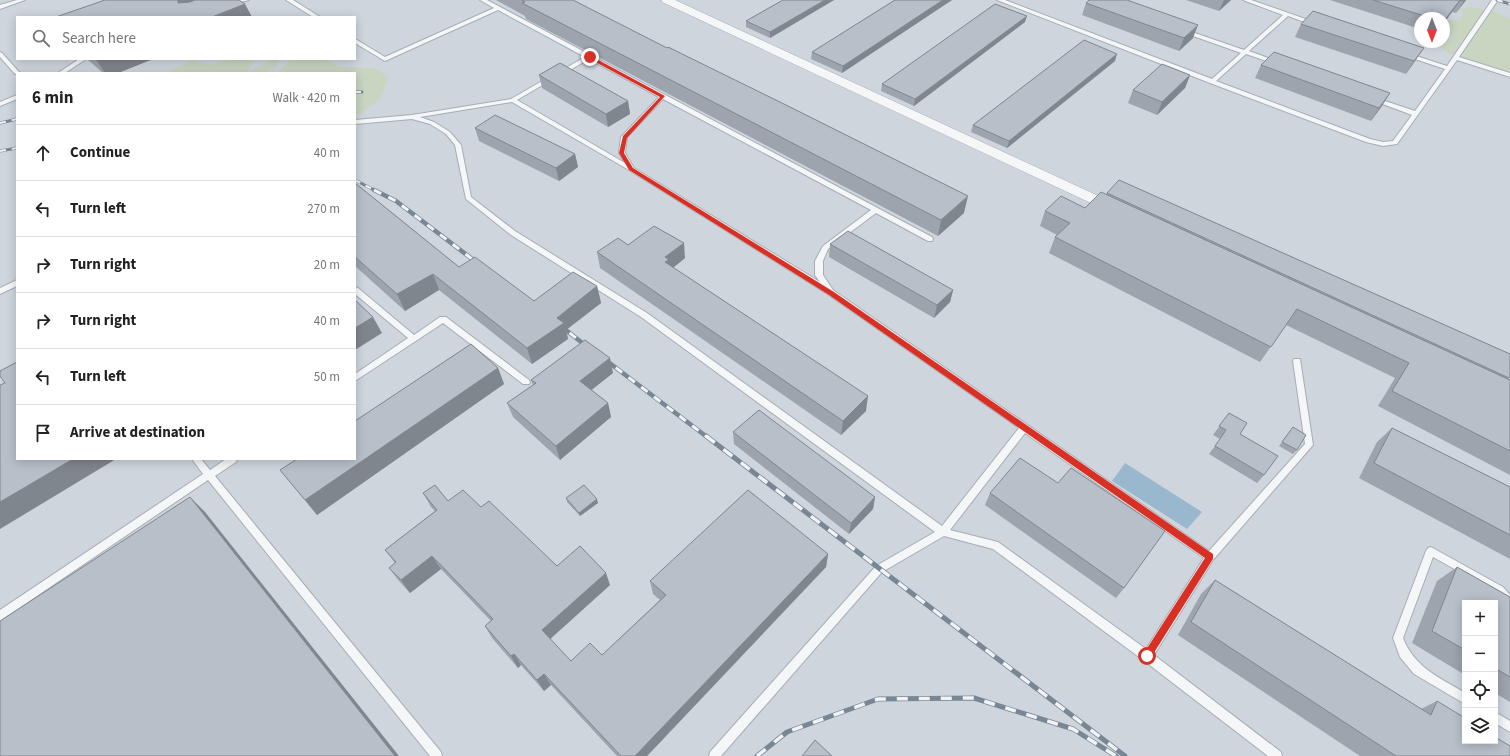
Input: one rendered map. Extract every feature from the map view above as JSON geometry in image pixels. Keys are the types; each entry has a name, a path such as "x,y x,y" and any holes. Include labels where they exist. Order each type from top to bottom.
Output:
{"street":[{"path":"666,0 1127,215"}],"lane":[{"path":"0,7 22,0"},
{"path":"223,5 246,0"},
{"path":"289,0 315,16"},
{"path":"483,0 930,239"},
{"path":"1000,0 1368,141 1383,144 1395,143 1449,69 1496,0"},
{"path":"1246,0 1324,26"},
{"path":"356,41 385,59 498,8"},
{"path":"1212,82 1287,14"},
{"path":"1179,29 1283,66"},
{"path":"0,54 16,72"},
{"path":"1405,54 1449,69"},
{"path":"356,122 412,117 513,100 590,57"},
{"path":"1456,58 1510,75"},
{"path":"63,72 81,60"},
{"path":"1364,95 1416,114"},
{"path":"631,169 622,153 624,138 663,96"},
{"path":"0,104 16,97"},
{"path":"513,100 631,169 832,293 1210,557"},
{"path":"412,117 432,123 448,132 458,145 468,198 513,233 644,315 942,532 996,545 1147,656 1277,756"},
{"path":"832,293 819,275 819,261 826,248 876,210"},
{"path":"0,291 16,283"},
{"path":"356,291 414,339"},
{"path":"356,377 443,319 526,382"},
{"path":"1147,656 1210,557 1309,445 1297,362"},
{"path":"714,756 879,569 942,532 1024,428"},
{"path":"197,460 437,756"},
{"path":"0,616 232,460"},
{"path":"1462,697 1418,670 1404,653 1398,638 1431,551 1500,590 1510,603"},
{"path":"1498,719 1510,726"}],"shaded area":[{"path":"0,0 1510,0 1510,756 0,756"}],"green space":[{"path":"1472,7 1499,13 1510,19 1510,72 1450,54 1441,48 1450,48 1450,39 1455,39 1450,34 1450,20 1460,20 1463,15 1459,9"},
{"path":"192,60 210,65 226,60 254,60 248,72 168,72"},
{"path":"268,60 280,60 277,67 268,72 250,72 267,62"},
{"path":"291,60 328,60 339,67 374,68 389,77 380,99 360,114 356,114 356,72 280,72 280,70"}],"water":[{"path":"1125,463 1202,512 1187,529 1112,481"}],"building":[{"path":"105,0 178,0 178,3 195,0 239,0 245,4 215,16 59,16"},
{"path":"522,0 573,0 667,48 668,47 968,196 941,220 522,3 525,2"},
{"path":"783,0 825,0 770,32 746,21"},
{"path":"895,0 943,0 843,66 812,52"},
{"path":"1089,0 1127,0 1198,25 1184,38 1086,3"},
{"path":"1373,0 1460,0 1450,13 1414,13"},
{"path":"995,4 1027,16 915,99 882,84"},
{"path":"1313,11 1414,45 1414,48 1424,48 1414,61 1301,24"},
{"path":"1084,40 1117,54 1009,141 973,125"},
{"path":"1274,52 1390,93 1379,108 1261,65"},
{"path":"560,63 628,101 606,114 539,75"},
{"path":"1162,64 1190,75 1162,102 1133,90"},
{"path":"495,115 575,154 556,168 475,128"},
{"path":"1119,180 1510,354 1509,378 1107,193"},
{"path":"356,184 459,267 475,257 534,301 573,272 597,286 557,318 564,323 527,348 433,274 397,294 356,258"},
{"path":"1101,192 1510,380 1510,451 1392,391 1409,363 1297,309 1271,347 1055,237 1070,223 1045,211 1061,196 1085,208"},
{"path":"654,226 684,243 665,257 669,260 665,262 868,396 843,421 597,252 618,238 628,245"},
{"path":"848,231 953,290 937,305 830,244"},
{"path":"356,301 373,317 356,327"},
{"path":"585,340 610,358 580,381 608,403 556,446 507,403 536,383 531,380"},
{"path":"471,344 498,368 305,500 280,470 295,460 356,460 356,420"},
{"path":"16,363 16,460 71,460 0,502 0,385 5,383 0,376 0,371"},
{"path":"759,410 875,497 851,523 733,432"},
{"path":"1229,413 1247,423 1240,434 1278,456 1264,475 1215,446 1226,430 1219,426"},
{"path":"1293,427 1306,435 1297,450 1282,442"},
{"path":"1392,428 1510,487 1510,535 1374,463"},
{"path":"1020,458 1058,483 1071,468 1165,531 1124,588 990,493"},
{"path":"435,485 448,501 463,490 481,507 489,501 557,566 580,546 606,573 542,630 571,661 590,643 602,655 666,595 650,581 748,490 828,554 635,756 621,756 544,674 537,680 514,654 511,656 485,626 493,619 432,556 401,580 389,568 396,562 385,550 437,510 423,493"},
{"path":"584,485 597,499 579,513 566,498"},
{"path":"190,497 395,756 0,756 0,621"},
{"path":"1457,567 1510,597 1510,677 1498,670 1498,600 1462,600 1462,648 1432,631"},
{"path":"1215,580 1431,715 1437,701 1462,716 1462,744 1498,744 1498,739 1510,746 1510,756 1396,756 1191,622"},
{"path":"815,740 832,756 802,756"}],"railway":[{"path":"1497,0 1510,4"},
{"path":"356,92 362,92"},
{"path":"0,123 16,119"},
{"path":"0,151 16,148"},
{"path":"356,181 376,191"},
{"path":"376,191 396,201 480,265"},
{"path":"557,323 590,349"},
{"path":"603,358 707,437"},
{"path":"706,436 1125,756"},
{"path":"757,756 787,732 878,699 974,698 1073,729 1116,756"}],"route":[{"path":"590,57 663,96 624,138 622,153 631,169 832,293 1210,557 1147,656"}]}
